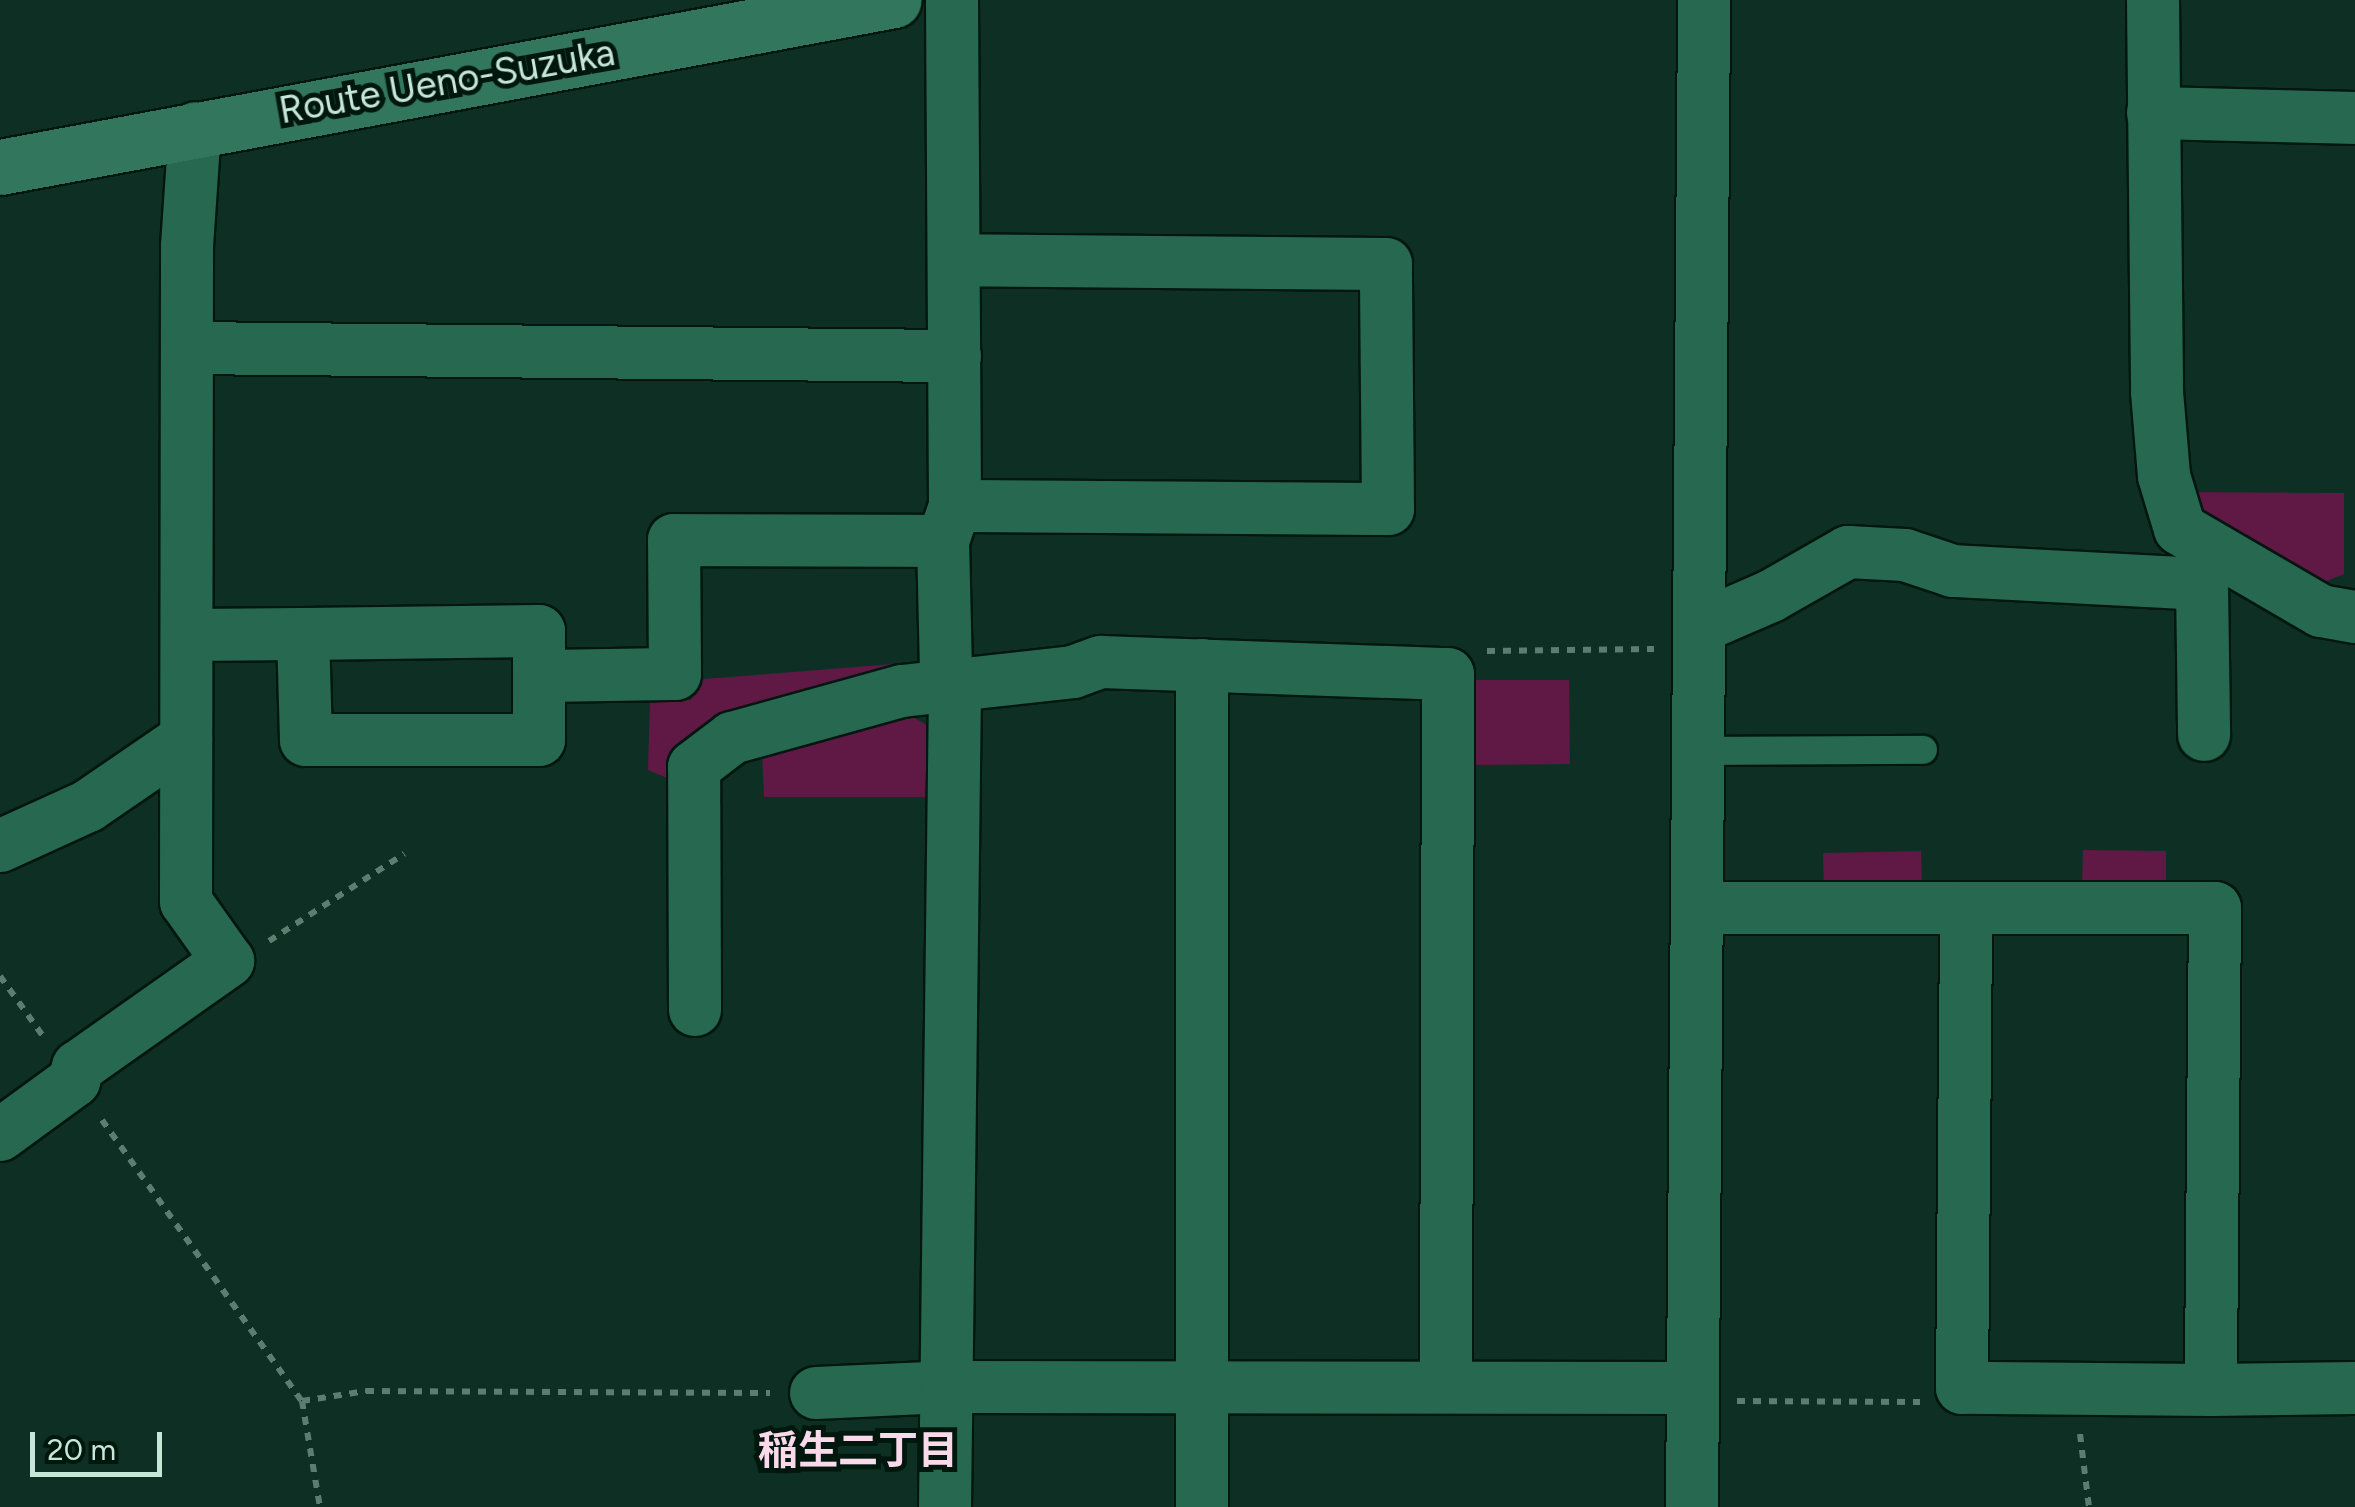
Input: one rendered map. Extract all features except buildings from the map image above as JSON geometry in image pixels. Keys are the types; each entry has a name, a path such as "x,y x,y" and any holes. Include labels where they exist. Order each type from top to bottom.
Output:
{"main road":[{"name":"Route Ueno-Suzuka","path":"0,167 894,0"}],"street":[{"path":"945,1507 955,689 946,672 957,260 952,0"},
{"path":"1692,1507 1700,908 1704,0"},
{"path":"2153,0 2157,392 2164,476 2180,529 2321,611 2355,617"},
{"path":"2153,113 2355,118"},
{"path":"0,1136 74,1081 78,1067 228,961 186,902 186,348 196,128"},
{"path":"540,676 674,674 674,540 949,524 1388,509 1386,264 957,260"},
{"path":"186,348 955,356"},
{"path":"1701,637 1848,552 1905,555 1953,571 2010,569 2202,584 2204,736"},
{"path":"187,634 539,631 539,740 306,740 302,634"},
{"path":"695,1010 694,767 732,738 902,691 955,689 1101,662 1448,674 1446,1387"},
{"path":"1202,665 1202,1507"},
{"path":"0,846 88,806 186,739"},
{"path":"1700,908 2216,908 2211,1390"},
{"path":"1966,908 1962,1388 2355,1388"},
{"path":"816,1392 946,1387 1446,1387 1693,1394"}],"lane":[{"path":"1700,750 1923,750"}],"path":[{"path":"1448,674 1463,651 1701,637"},
{"path":"228,961 248,956 404,854"},
{"path":"0,976 302,1401 320,1507"},
{"path":"1693,1394 1942,1402 1962,1388"},
{"path":"2075,1390 2089,1507"},
{"path":"302,1401 366,1392 816,1392"}],"shaded area":[{"path":"2186,492 2344,493 2344,574 2317,585 2212,526"},
{"path":"893,664 722,721 672,780 648,770 650,699 691,700 692,680"},
{"path":"1463,680 1569,680 1570,764 1464,765"},
{"path":"897,708 932,728 934,797 764,797 762,751"},
{"path":"2083,850 2166,851 2166,890 2082,889"},
{"path":"1921,851 1922,889 1824,891 1823,853"}],"district":[{"name":"稲生二丁目","path":"858,1450"}]}
